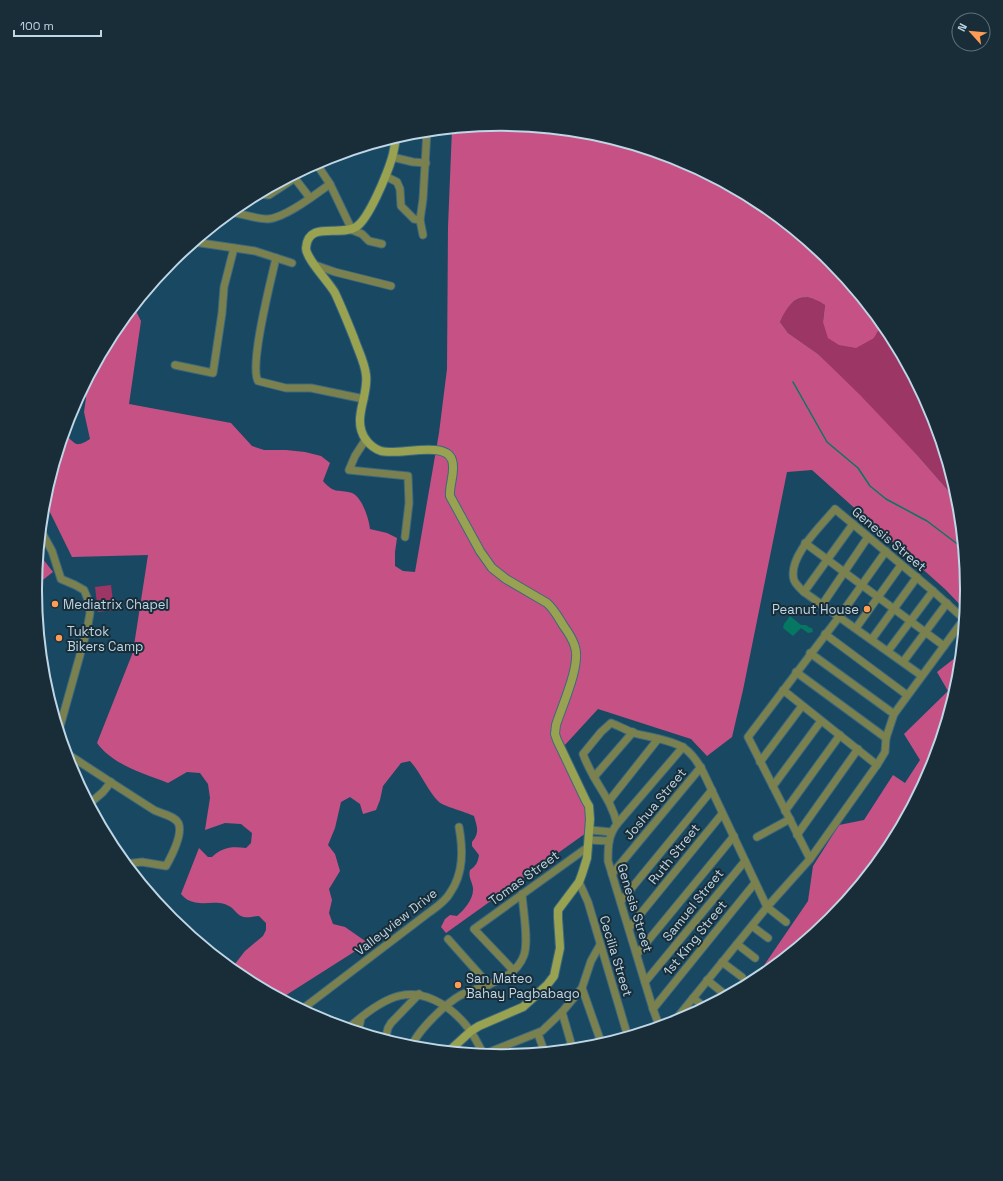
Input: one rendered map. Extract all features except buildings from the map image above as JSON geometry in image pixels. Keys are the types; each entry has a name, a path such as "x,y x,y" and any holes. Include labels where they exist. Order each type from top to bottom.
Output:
{"street":[{"path":"423,235 420,220 426,163 427,138"},
{"path":"352,230 363,221 385,176 392,157 395,144"},
{"path":"392,157 413,162 426,163"},
{"path":"320,169 330,184 352,230"},
{"path":"385,176 397,182 400,190 401,206 414,220 420,220"},
{"path":"296,179 310,198"},
{"path":"239,213 267,219 275,218 310,198 330,184"},
{"path":"382,244 369,240 362,234 352,230 324,231 316,232 310,235 307,241 306,250 339,301 361,357 367,382 360,425 366,439 375,448 381,451 395,452 435,450 442,451 450,456 453,464 449,489 450,496 480,551 492,568 506,579 547,603 552,608 571,638 577,657 556,725 555,734 563,754 589,806 590,830 585,866 579,882 558,910 560,954 551,981 523,1007 484,1024 471,1032 454,1047"},
{"path":"201,243 255,251 292,263"},
{"path":"175,365 213,373 222,313 224,287 234,248"},
{"path":"276,258 256,353 256,378 258,381 286,388 310,388 364,399"},
{"path":"315,265 391,286"},
{"path":"366,439 355,456 349,470 408,476 409,503 405,537"},
{"name":"Genesis Street","path":"922,676 804,592 797,585 793,572 795,564 805,543 835,509 902,564 960,615"},
{"path":"804,592 853,524"},
{"path":"822,604 868,537"},
{"path":"45,539 52,551 61,579 75,584 84,590 89,602 90,613 87,630 61,721"},
{"path":"805,543 944,646"},
{"path":"810,859 748,737 810,653 839,617 886,551"},
{"path":"856,628 902,564"},
{"path":"872,639 916,577"},
{"path":"888,651 933,591"},
{"path":"903,662 947,603"},
{"name":"Genesis Street","path":"684,1012 693,998 767,907 810,859 877,765 885,752 886,738 894,714 960,625"},
{"path":"825,634 907,695"},
{"path":"810,653 894,714"},
{"path":"796,672 886,738"},
{"path":"782,690 877,765"},
{"path":"760,762 802,706"},
{"path":"773,786 821,721"},
{"path":"617,824 609,801 594,777 583,754 601,732 611,723 633,732 683,748 691,754 701,768 712,790 767,907 786,922"},
{"path":"594,777 633,732"},
{"path":"785,811 840,735"},
{"path":"609,801 658,739"},
{"name":"Genesis Street","path":"658,1022 608,861 609,841 611,832 617,824 683,748"},
{"path":"797,834 858,749"},
{"path":"74,758 161,814 173,818 179,824 179,833 174,850 166,866 142,862 132,863"},
{"name":"Joshua Street","path":"612,874 701,768"},
{"path":"93,801 103,792 111,782"},
{"path":"621,901 712,790"},
{"name":"Ruth Street","path":"629,928 722,814"},
{"path":"757,837 790,819"},
{"name":"Valleyview Drive","path":"306,1006 422,919 446,899 454,886 462,862 462,847 459,827"},
{"path":"590,830 611,832"},
{"path":"637,954 734,836"},
{"path":"588,843 609,841"},
{"name":"Tomas Street","path":"513,970 474,929 588,843"},
{"name":"Samuel Street","path":"645,982 745,860"},
{"name":"Cecilia Street","path":"579,882 588,902 627,1032"},
{"name":"1st King Street","path":"653,1009 755,883"},
{"path":"413,1041 420,1031 447,1006 462,995 489,985 513,970 520,962 525,951 526,943 522,894"},
{"path":"752,926 768,938"},
{"path":"448,939 489,985"},
{"path":"737,944 755,958"},
{"path":"497,1050 538,1034 562,1012 582,988 591,960 600,945"},
{"path":"722,962 742,977"},
{"path":"708,980 723,993"},
{"path":"582,988 600,1039"},
{"path":"352,1025 390,999 405,995 419,994 432,998 447,1006 458,1016 471,1032 480,1049"},
{"path":"386,1035 391,1023 419,994"},
{"path":"693,998 701,1005"},
{"path":"562,1012 571,1044"},
{"path":"359,1027 361,1018"},
{"path":"538,1034 543,1048"}],"shaded area":[{"path":"471,132 532,132 591,140 620,147 649,155 705,178 757,208 804,245 826,266 847,288 879,329 874,338 856,348 839,345 828,338 823,322 825,305 817,300 803,297 793,302 788,307 780,322 788,333 818,354 860,395 918,456 950,493 957,531 960,560 961,605 946,590 812,470 787,472 743,690 732,737 707,756 691,739 598,709 564,746 558,749 587,811 586,833 446,933 441,927 445,919 450,915 457,916 472,896 473,888 470,870 476,864 479,855 472,846 472,842 477,832 476,823 474,816 439,802 410,761 401,763 383,786 376,810 363,814 360,804 350,797 341,802 335,828 328,845 335,854 340,871 329,889 332,900 329,913 333,924 345,927 368,943 285,996 246,973 235,964 245,951 263,936 266,930 266,923 259,916 242,916 231,907 224,904 193,902 187,900 181,894 199,848 208,857 212,857 223,849 236,847 246,848 251,843 252,833 241,824 225,823 205,830 210,798 208,784 200,773 187,772 168,783 120,763 104,751 97,743 133,652 148,555 72,557 49,511 51,501 68,437 77,444 90,439 84,412 85,396 89,387 119,335 136,312 141,321 129,404 231,423 252,446 264,450 305,452 321,456 330,463 323,481 330,488 356,495 362,504 370,529 387,533 397,538 395,566 403,571 415,572 439,433 447,369 448,227 452,134"},
{"path":"805,297 816,299 825,305 823,322 874,338 879,329 914,387 937,443 950,493 918,456 818,354 788,333 780,322 786,309 800,298"},
{"path":"43,559 53,572 42,580"},
{"path":"111,585 114,610 98,612 95,587"},
{"path":"790,616 801,625 806,625 812,628 813,632 808,633 801,628 793,636 783,628"},
{"path":"956,657 952,680 937,738 914,794 884,846 847,893 826,915 804,936 761,970 808,901 813,866 839,825 864,820 893,775 905,783 920,760 904,734 948,691 937,672"}],"waterway":[{"path":"793,382 827,442 858,468 870,486 886,499 927,521 958,545"}],"place":[{"name":"Mediatrix Chapel","path":"55,604"},
{"name":"Peanut House","path":"867,609"},
{"name":"Tuktok Bikers Camp","path":"59,638"},
{"name":"San Mateo Bahay Pagbabago","path":"458,985"}]}
